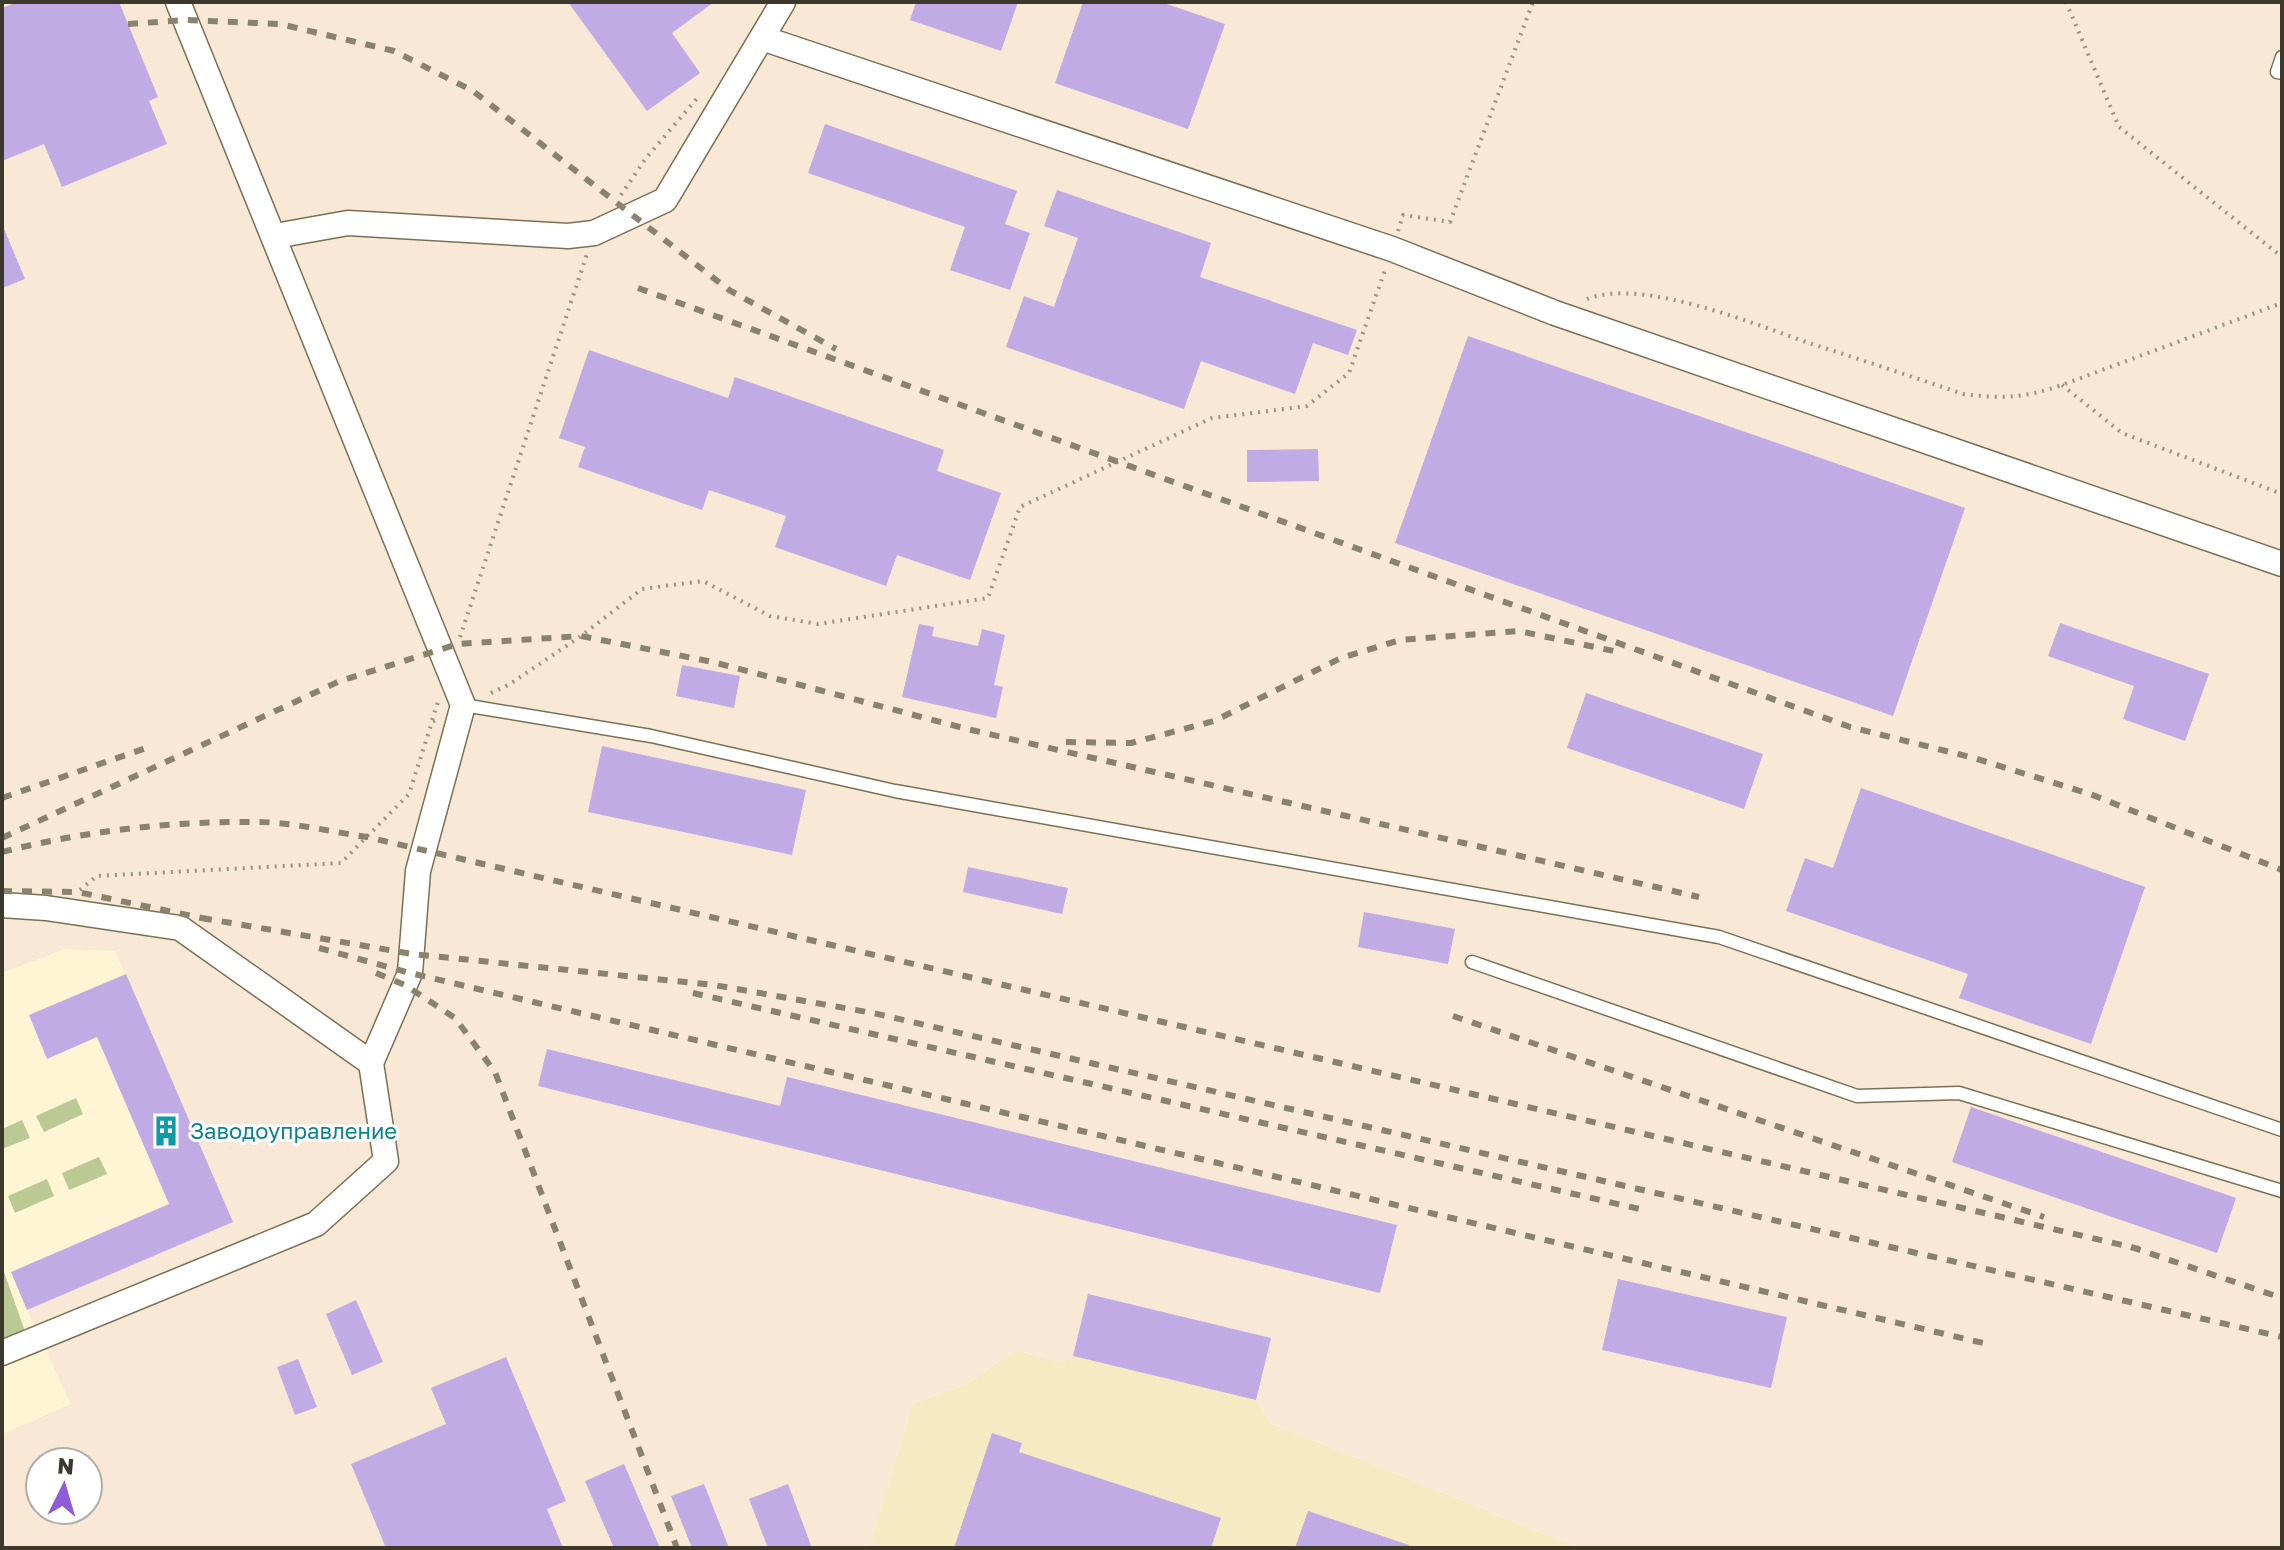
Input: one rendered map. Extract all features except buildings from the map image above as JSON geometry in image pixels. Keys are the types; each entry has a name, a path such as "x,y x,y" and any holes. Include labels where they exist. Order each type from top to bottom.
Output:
{"street":[{"path":"2,1353 316,1224 386,1161 371,1063 410,973 418,871 463,705 178,2"},
{"path":"275,236 348,223 568,236 594,233 665,200 783,2"},
{"path":"762,38 1392,249 1555,313 2282,564"},
{"path":"2,905 46,908 180,928 371,1063"}],"lane":[{"path":"2282,57 2277,72 2282,73"},
{"path":"463,705 651,736 895,791 1719,937 2282,1130"},
{"path":"1472,962 1857,1096 1959,1093 2282,1191"}],"path":[{"path":"432,722 510,684 581,636 642,589 703,581 770,616 818,624 988,598 1020,507 1212,418 1307,406 1349,373 1403,215 1450,222 1533,2"},
{"path":"2066,2 2119,127 2282,257"},
{"path":"616,202 646,158 703,91"},
{"path":"78,892 97,876 341,863 409,794 594,233"},
{"path":"1555,313 1597,295 1633,293 1695,305 1963,394 1998,399 2029,396 2062,385 2282,303"},
{"path":"2062,385 2122,433 2282,494"}],"shaded area":[{"path":"2,2 2282,2 2282,1548 1580,1548 1270,1423 1256,1400 1073,1356 1062,1363 1016,1350 967,1384 913,1404 869,1548 2,1548 2,1434 71,1404 27,1310 233,1222 115,951 65,949 2,973"},
{"path":"1016,1350 1062,1363 1073,1356 1256,1400 1270,1423 1580,1548 869,1548 913,1404 967,1384"}],"green space":[{"path":"76,1098 83,1114 44,1132 36,1116"},
{"path":"22,1120 30,1138 2,1149 2,1129"},
{"path":"99,1157 107,1174 69,1190 62,1173"},
{"path":"47,1179 54,1196 15,1213 8,1196"},
{"path":"4,1272 27,1337 2,1347 2,1274"}],"railway":[{"path":"128,24 186,20 280,24 394,51 473,91 729,290 836,349"},
{"path":"638,288 1850,727 1974,758 2090,794 2282,870"},
{"path":"1066,742 1131,743 1214,721 1341,658 1400,640 1519,631 1623,653"},
{"path":"2,838 340,681 458,644 581,636 713,662 967,729 1699,897"},
{"path":"2,798 146,748"},
{"path":"2,852 96,833 193,823 271,822 367,837 2139,1249"},
{"path":"2,891 78,892 211,920"},
{"path":"202,918 412,954 714,985 873,1013 2282,1337"},
{"path":"319,948 410,973 1983,1343"},
{"path":"376,973 405,985 455,1018 495,1072 677,1548"},
{"path":"693,993 1644,1210"},
{"path":"1453,1016 2044,1217"},
{"path":"2131,1247 2282,1298"}],"place":[{"name":"Заводоуправление","path":"166,1131"}]}
